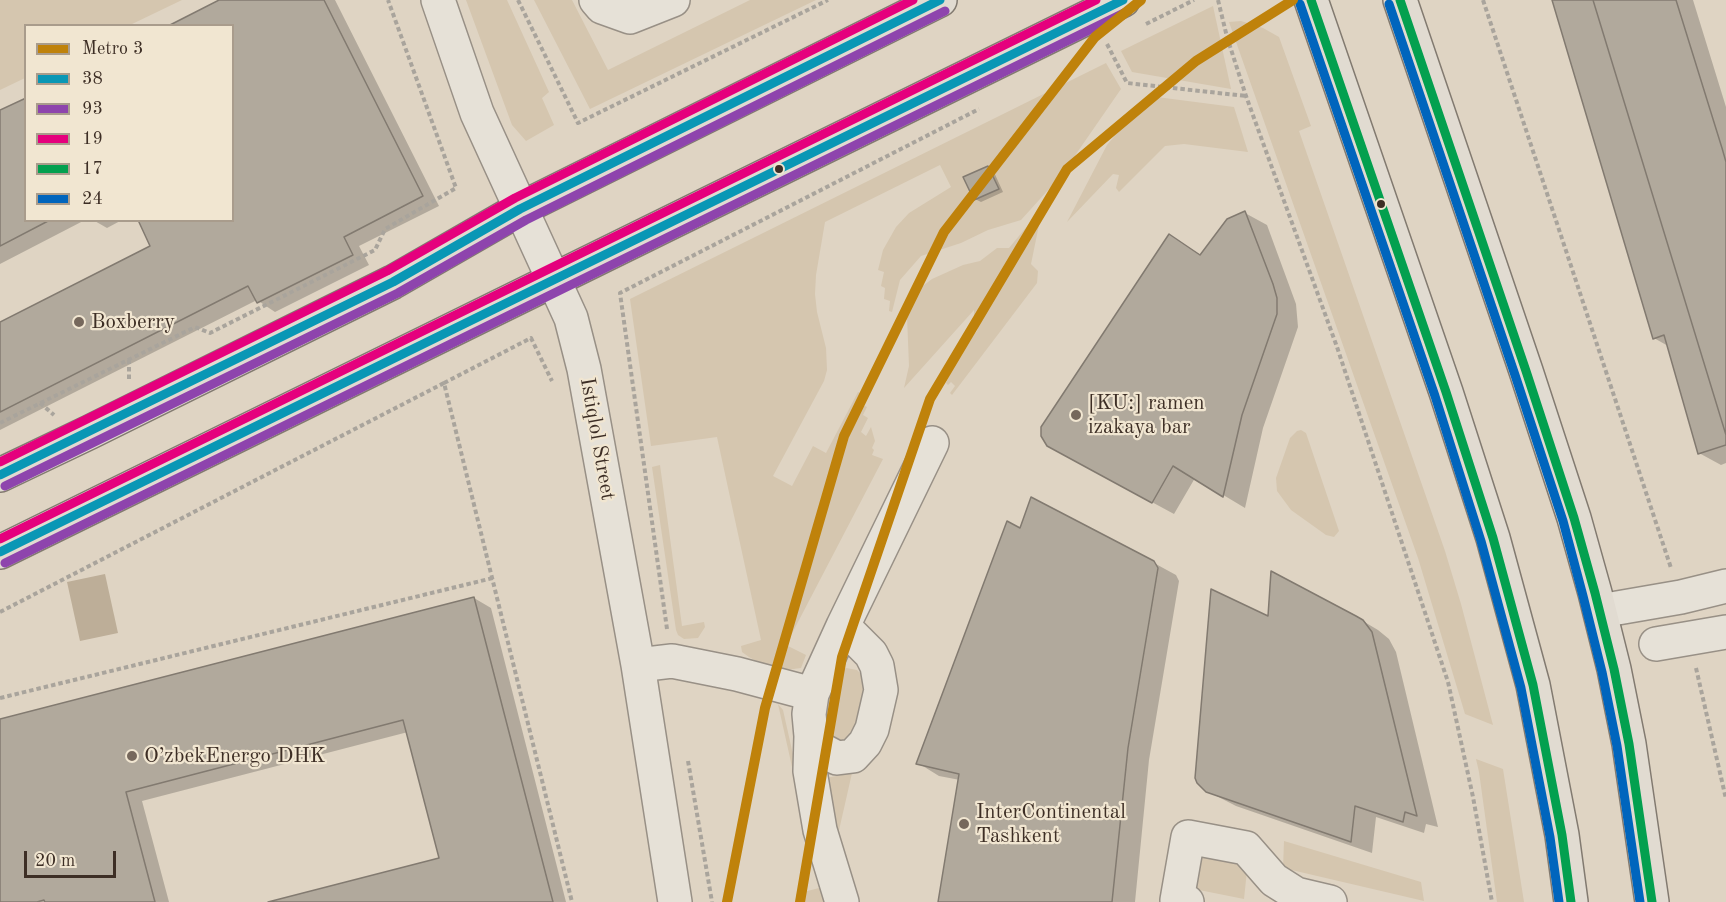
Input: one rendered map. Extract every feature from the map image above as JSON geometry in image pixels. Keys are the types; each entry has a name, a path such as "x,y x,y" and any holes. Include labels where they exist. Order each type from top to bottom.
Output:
{"main road":[{"path":"0,475 393,282 520,209 940,0"},
{"path":"0,552 1123,0"},
{"path":"1311,0 1446,392 1493,538 1533,685 1562,835 1571,902"},
{"path":"1400,0 1526,371 1574,518 1600,611 1629,744 1652,902"}],"street":[{"name":"Istiqlol Street","path":"438,0 477,113 571,318 584,369 638,665 675,902"},
{"path":"596,0 602,7 630,17 674,0"},
{"path":"842,902 820,830 810,771 809,714 812,694 932,443"},
{"path":"1600,611 1681,597 1726,586"},
{"path":"811,736 829,755 845,758 853,756 860,750 872,729 881,690 878,666 863,644 843,626"},
{"path":"1656,644 1690,640 1726,632"},
{"path":"638,665 672,661 737,674 812,694"},
{"path":"1187,902 1177,900 1188,837 1246,848 1274,880 1296,894 1330,902"},
{"path":"1265,902 1273,898 1296,894"}],"path":[{"path":"0,423 195,327 210,333 375,250 385,229 456,188 388,0"},
{"path":"518,0 578,123 828,0"},
{"path":"1145,25 1194,0"},
{"path":"1218,0 1246,96 1337,347 1448,682 1473,797 1492,902"},
{"path":"1483,0 1681,597"},
{"path":"1116,39 1107,44 1127,83 1246,96"},
{"path":"672,661 620,293 980,109"},
{"path":"0,612 531,338 556,390"},
{"path":"444,383 572,902"},
{"path":"0,698 493,578"},
{"path":"1690,640 1726,799"},
{"path":"687,753 712,902"}],"shaded area":[{"path":"0,0 182,0 132,24 24,24 24,78 0,90"},
{"path":"466,0 507,0 549,92 542,98 554,125 526,141 512,125"},
{"path":"534,0 572,0 608,70 750,0 816,0 590,109"},
{"path":"1213,6 1231,89 1132,72 1121,51"},
{"path":"1241,21 1263,28 1279,37 1311,126 1299,131 1445,551 1493,725 1465,714 1418,558 1229,22"},
{"path":"1106,63 1121,89 1049,189 1021,220 921,256 900,280 892,312 889,311 890,301 884,299 885,288 881,286 884,272 878,270 883,250 896,227 909,213 951,187 940,165 825,222 815,294 826,348 827,370 824,381 773,476 792,486 813,446 826,453 858,392 865,395 861,404 867,407 863,415 868,418 861,432 866,436 871,427 875,441 872,455 883,459 786,645 806,655 801,668 786,670 763,665 749,657 742,652 741,646 761,640 717,437 651,446 630,299"},
{"path":"1149,96 1234,107 1248,152 1184,144 1165,146 1119,192 1116,188 1119,175 1113,174 1067,222 1107,145"},
{"path":"1042,208 1046,212 1040,220 1031,264 1038,271 1037,283 952,395 950,393 955,386 951,382 948,385 946,383 960,352 977,331 979,324 974,320 974,310 904,388 909,366 907,316 914,296 920,288 932,279 963,265 980,261 997,248 1009,248"},
{"path":"1301,430 1306,433 1339,531 1334,537 1326,535 1291,510 1277,491 1276,478 1290,438"},
{"path":"660,465 682,626 704,622 705,627 698,638 684,639 678,635 676,630 652,467"},
{"path":"105,574 118,633 80,641 67,582"},
{"path":"846,668 857,670 862,675 865,686 858,719 845,739 838,743 821,735 819,716 839,672"},
{"path":"778,704 783,710 826,902 798,902 796,894 819,888"},
{"path":"1476,759 1503,769 1524,902 1497,902"},
{"path":"852,773 835,848 826,778"},
{"path":"1284,841 1421,882 1424,901 1283,868"},
{"path":"1199,851 1248,861 1244,899 1194,889"}],"building":[{"path":"219,0 324,0 423,196 344,237 353,255 257,303 248,286 0,412 0,322 150,246 139,222 234,222 234,24 172,24"},
{"path":"1552,0 1593,0 1726,435 1726,445 1698,454 1664,335 1653,339"},
{"path":"1593,0 1676,0 1722,148 1726,162 1726,435"},
{"path":"24,99 24,222 46,222 0,246 0,110"},
{"path":"988,166 999,189 974,200 963,177"},
{"path":"1245,211 1273,284 1277,298 1277,314 1242,415 1223,497 1173,466 1152,503 1047,446 1041,436 1041,427 1169,234 1200,255 1227,219"},
{"path":"1031,497 1154,561 1158,568 1128,748 1112,902 938,902 959,774 916,764 1007,521 1020,528"},
{"path":"1271,571 1363,620 1372,632 1417,816 1405,812 1403,822 1355,806 1351,842 1206,792 1197,783 1195,778 1211,589 1268,616"},
{"name":"O’zbekEnergo DHK","path":"474,597 553,902 268,902 439,858 403,720 126,792 155,902 45,902 44,900 0,902 0,719"}],"metro line":[{"name":"3","path":"727,902 765,708 844,436 944,232 1095,37 1141,0"},
{"name":"3","path":"800,902 842,657 930,399 1067,169 1196,61 1293,0"}],"transit line":[{"name":"19","path":"0,462 387,271 515,198 913,0"},
{"name":"38","path":"0,475 393,282 520,209 940,0"},
{"name":"19","path":"0,539 1096,0"},
{"name":"38","path":"0,552 1123,0"},
{"name":"17","path":"1311,0 1446,392 1493,538 1533,685 1562,835 1571,902"},
{"name":"17","path":"1400,0 1526,371 1574,518 1595,593 1614,669 1629,744 1652,902"},
{"name":"24","path":"1300,4 1435,396 1481,541 1521,688 1550,837 1559,902"},
{"name":"24","path":"1389,4 1563,521 1602,672 1617,746 1640,902"},
{"name":"93","path":"5,486 398,293 526,220 945,11"},
{"name":"93","path":"5,563 1128,11"}],"place":[{"name":"Boxberry","path":"79,322"},
{"name":"[KU:] ramen izakaya bar","path":"1076,415"},
{"name":"O’zbekEnergo DHK","path":"132,756"},
{"name":"InterContinental Tashkent","path":"964,824"}]}
